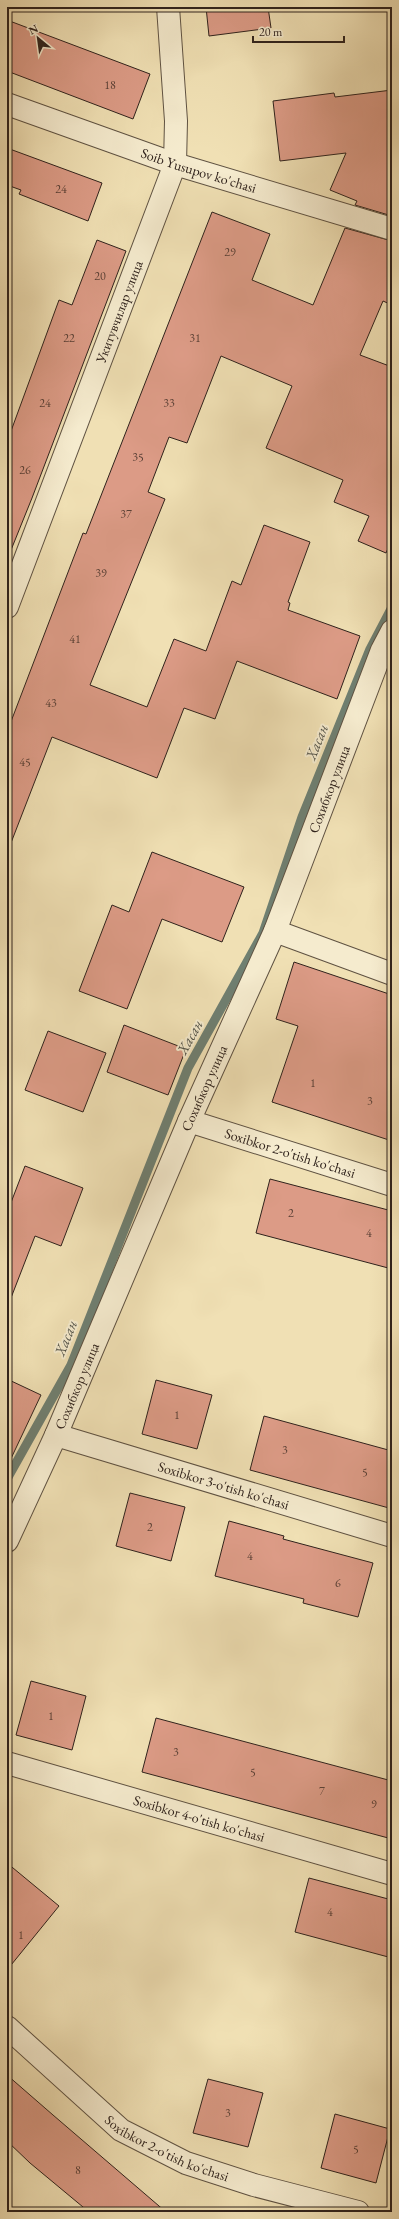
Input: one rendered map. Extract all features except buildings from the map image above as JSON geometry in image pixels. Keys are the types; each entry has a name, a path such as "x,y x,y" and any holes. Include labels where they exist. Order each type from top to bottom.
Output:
{"street":[{"name":"Укитувчилар улица","path":"7,607 175,164 176,121 168,7"},
{"name":"Soib Yusupov ko'chasi","path":"7,104 175,164 392,230"},
{"name":"Сохибкор улица","path":"7,1541 56,1434 189,1121 275,931 382,650 392,631"},
{"path":"275,931 392,974"},
{"name":"Soxibkor 2-o'tish ko'chasi","path":"189,1121 392,1185"},
{"name":"Soxibkor 3-o'tish ko'chasi","path":"56,1434 392,1536"},
{"name":"Soxibkor 4-o'tish ko'chasi","path":"7,1762 392,1874"},
{"name":"Soxibkor 2-o'tish ko'chasi","path":"7,2027 121,2130 186,2164 254,2185 358,2212"}],"waterway":[{"name":"Хасан","path":"7,1479 71,1365 188,1068 263,933 302,817 370,649 392,607"}]}
